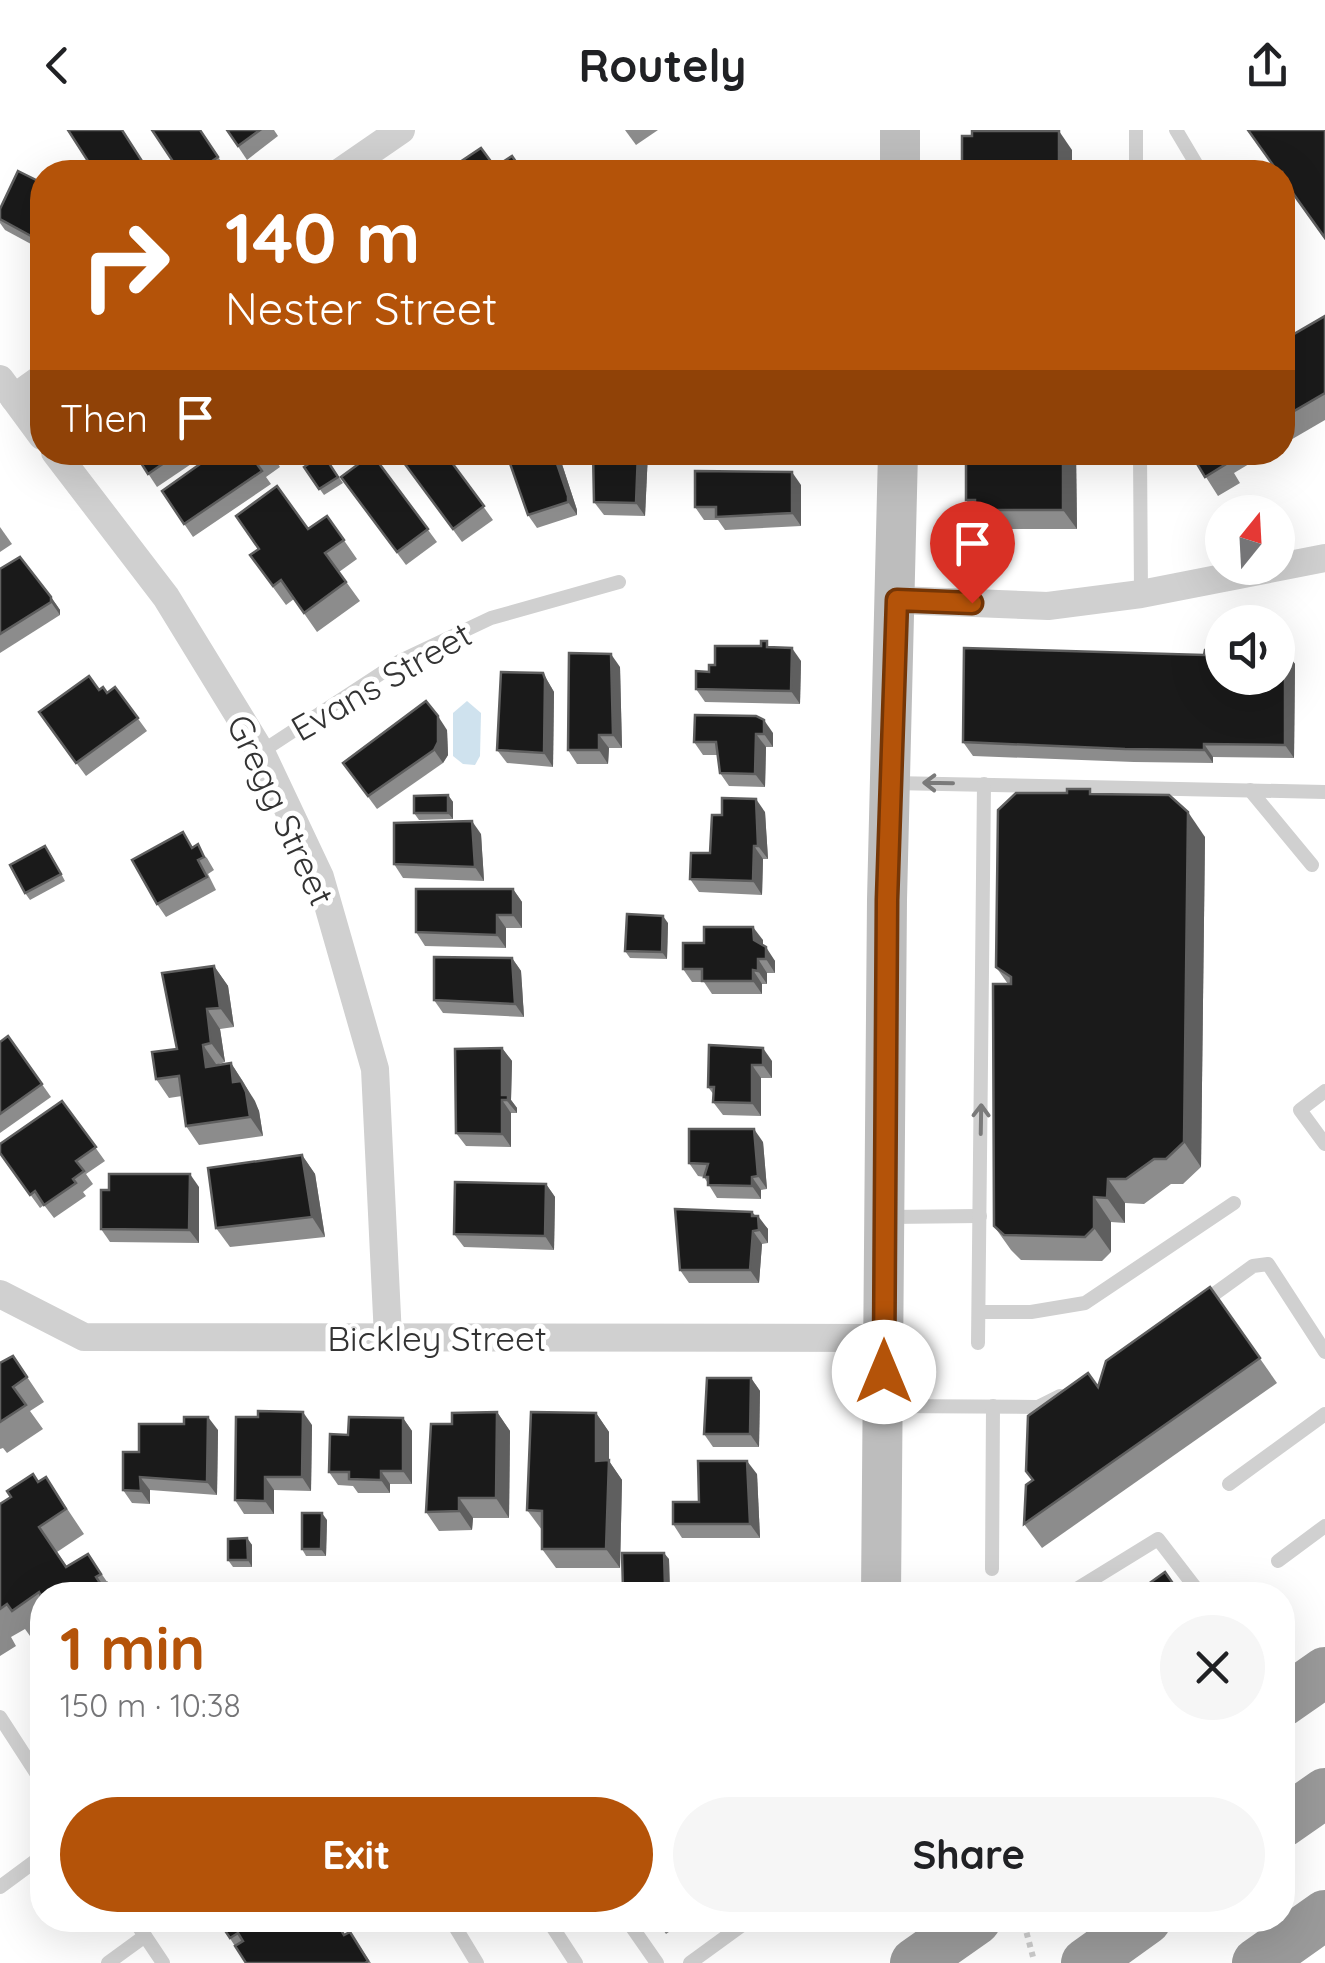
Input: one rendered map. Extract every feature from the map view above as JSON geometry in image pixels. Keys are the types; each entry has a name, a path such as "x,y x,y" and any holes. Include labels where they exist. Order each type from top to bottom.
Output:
{"highway":[{"path":"1295,1693 1325,1672"},
{"path":"1295,1814 1325,1793"},
{"path":"1257,1963 1325,1915"},
{"path":"1086,1963 1129,1932"}],"main road":[{"path":"900,130 900,160"},
{"path":"881,1582 898,465"}],"street":[{"path":"358,160 402,130"},
{"path":"7,388 30,420"},
{"name":"Gregg Street","path":"65,465 166,597 261,752 320,877 375,1069 388,1337"},
{"path":"897,600 1048,606 1323,565"},
{"name":"Bickley Street","path":"0,1294 84,1337 884,1338"}],"lane":[{"path":"1136,130 1136,160"},
{"path":"1176,130 1194,160"},
{"path":"1140,465 1142,594"},
{"name":"Evans Street","path":"261,752 400,661 460,632 490,618 618,582"},
{"path":"891,783 1325,792"},
{"path":"978,1343 984,784"},
{"path":"1250,790 1312,864"},
{"path":"1325,1091 1300,1110 1325,1144"},
{"path":"980,1312 1031,1312 1085,1303 1234,1204"},
{"path":"884,1216 980,1216"},
{"path":"1191,1310 1253,1266 1268,1264 1325,1352"},
{"path":"884,1406 1038,1407 1083,1385"},
{"path":"992,1570 993,1406"},
{"path":"1228,1484 1325,1414"},
{"path":"1278,1561 1325,1526"},
{"path":"1089,1582 1158,1539 1191,1582"},
{"path":"0,1717 30,1763"},
{"path":"0,1887 30,1865"},
{"path":"142,1932 162,1963"},
{"path":"458,1932 477,1963"},
{"path":"556,1932 576,1963"},
{"path":"635,1932 657,1963"},
{"path":"690,1963 733,1932"},
{"path":"108,1963 145,1936"}],"path":[{"path":"962,1938 1033,1957"}],"water":[{"path":"467,701 481,713 480,756 475,765 463,764 453,756 453,713"}],"building":[{"path":"68,130 122,130 141,160 87,160"},
{"path":"152,130 200,130 218,157 214,160 172,160"},
{"path":"227,130 260,130 238,146"},
{"path":"1248,130 1325,130 1325,238 1295,196 1295,160 1269,160"},
{"path":"972,131 1059,131 1059,160 962,160 962,136 972,136"},
{"path":"481,148 490,160 463,160"},
{"path":"18,171 30,177 30,235 0,219 0,209"},
{"path":"1325,316 1325,393 1295,410 1295,333"},
{"path":"142,465 161,465 148,474"},
{"path":"199,465 258,465 262,471 184,524 162,491"},
{"path":"330,465 338,477 319,489 304,467"},
{"path":"357,465 380,465 428,529 397,552 341,477"},
{"path":"406,465 454,465 484,506 453,529"},
{"path":"511,465 557,465 568,502 528,515"},
{"path":"593,465 637,465 636,503 594,502"},
{"path":"966,465 1063,465 1063,510 975,510 975,500 966,500"},
{"path":"1198,465 1224,465 1205,477"},
{"path":"695,471 792,472 792,513 716,517 716,507 695,507"},
{"path":"277,486 308,529 327,516 344,540 325,553 346,582 304,613 281,580 273,586 250,555 259,549 236,516"},
{"path":"20,557 51,602 0,634 0,569"},
{"path":"761,641 767,641 767,647 792,648 791,691 696,689 696,671 709,672 709,665 715,665 715,646 761,646"},
{"path":"964,648 1204,655 1205,650 1205,695 1285,695 1285,745 1204,744 1204,750 963,742"},
{"path":"569,653 611,654 613,735 599,735 599,750 568,750"},
{"path":"501,672 543,673 544,753 497,750"},
{"path":"89,676 99,690 103,687 107,693 115,687 138,718 76,763 39,712"},
{"path":"426,701 438,716 438,742 434,750 368,796 343,763"},
{"path":"695,715 756,716 764,720 764,734 756,734 755,774 720,773 716,742 694,742"},
{"path":"1067,789 1090,789 1090,794 1169,795 1188,812 1184,1142 1166,1159 1154,1159 1126,1179 1108,1179 1107,1198 1094,1197 1094,1228 1085,1237 1004,1235 994,1226 993,984 1011,984 1011,977 996,967 998,810 1016,793 1067,793"},
{"path":"448,795 448,813 414,813 414,796"},
{"path":"722,798 756,799 758,846 754,846 753,881 690,879 691,853 710,853 712,815 722,815"},
{"path":"472,821 475,867 394,864 394,823"},
{"path":"183,832 192,848 198,844 204,857 198,860 207,877 157,904 132,860"},
{"path":"45,846 61,874 25,893 10,865"},
{"path":"416,889 513,889 513,915 497,915 497,935 416,932"},
{"path":"627,914 663,916 662,952 625,951"},
{"path":"704,927 753,927 754,940 766,947 766,959 758,959 753,981 702,981 702,969 683,969 683,943 704,943"},
{"path":"434,957 512,958 515,1004 434,1000"},
{"path":"214,966 220,1008 207,1009 211,1043 203,1045 206,1067 231,1063 233,1082 241,1081 246,1092 250,1117 186,1126 179,1076 156,1079 152,1052 177,1049 162,973"},
{"path":"8,1036 42,1084 0,1114 0,1042"},
{"path":"709,1045 763,1048 763,1065 752,1065 752,1103 713,1102 714,1087 708,1087"},
{"path":"502,1048 502,1095 508,1095 508,1100 502,1100 502,1134 456,1133 455,1049"},
{"path":"62,1101 96,1147 76,1161 84,1171 73,1179 76,1183 44,1205 35,1191 30,1195 0,1153 0,1144"},
{"path":"689,1129 754,1129 758,1176 752,1177 752,1186 708,1185 708,1177 704,1177 708,1164 689,1163"},
{"path":"302,1155 312,1217 216,1228 208,1168"},
{"path":"109,1174 190,1174 189,1230 101,1229 101,1190 109,1190"},
{"path":"455,1182 546,1184 545,1236 454,1234"},
{"path":"675,1209 752,1212 752,1216 758,1216 759,1230 753,1231 750,1270 680,1270"},
{"path":"1210,1287 1260,1358 1024,1524 1026,1485 1033,1480 1026,1471 1028,1416 1088,1373 1098,1387 1106,1361"},
{"path":"13,1356 27,1377 13,1387 26,1405 0,1422 0,1363"},
{"path":"707,1378 751,1378 750,1434 704,1434"},
{"path":"258,1411 303,1412 302,1477 265,1477 265,1501 235,1500 236,1417 258,1417"},
{"path":"497,1412 496,1498 459,1498 459,1511 426,1512 431,1424 452,1424 452,1413"},
{"path":"531,1412 596,1413 596,1461 609,1460 606,1549 542,1549 542,1511 527,1510"},
{"path":"184,1417 208,1417 207,1482 140,1477 141,1491 123,1490 123,1452 139,1452 139,1424 184,1424"},
{"path":"349,1417 403,1418 403,1471 381,1471 381,1480 349,1479 349,1472 329,1472 330,1434 348,1435"},
{"path":"698,1461 747,1461 750,1524 673,1524 673,1502 699,1502"},
{"path":"33,1474 38,1482 46,1477 66,1509 39,1527 66,1567 88,1554 101,1574 96,1577 99,1582 30,1582 30,1598 12,1611 7,1604 0,1609 0,1504 11,1497 7,1491"},
{"path":"302,1513 322,1513 321,1549 302,1549"},
{"path":"247,1538 248,1560 228,1560 228,1539"},
{"path":"622,1553 664,1553 665,1582 623,1582"},
{"path":"1165,1572 1172,1582 1151,1582"},
{"path":"226,1932 350,1932 368,1961 246,1963 235,1946 243,1941 238,1933 230,1938"}],"route":[{"path":"884,1372 887,900 897,600 972,603"}]}
